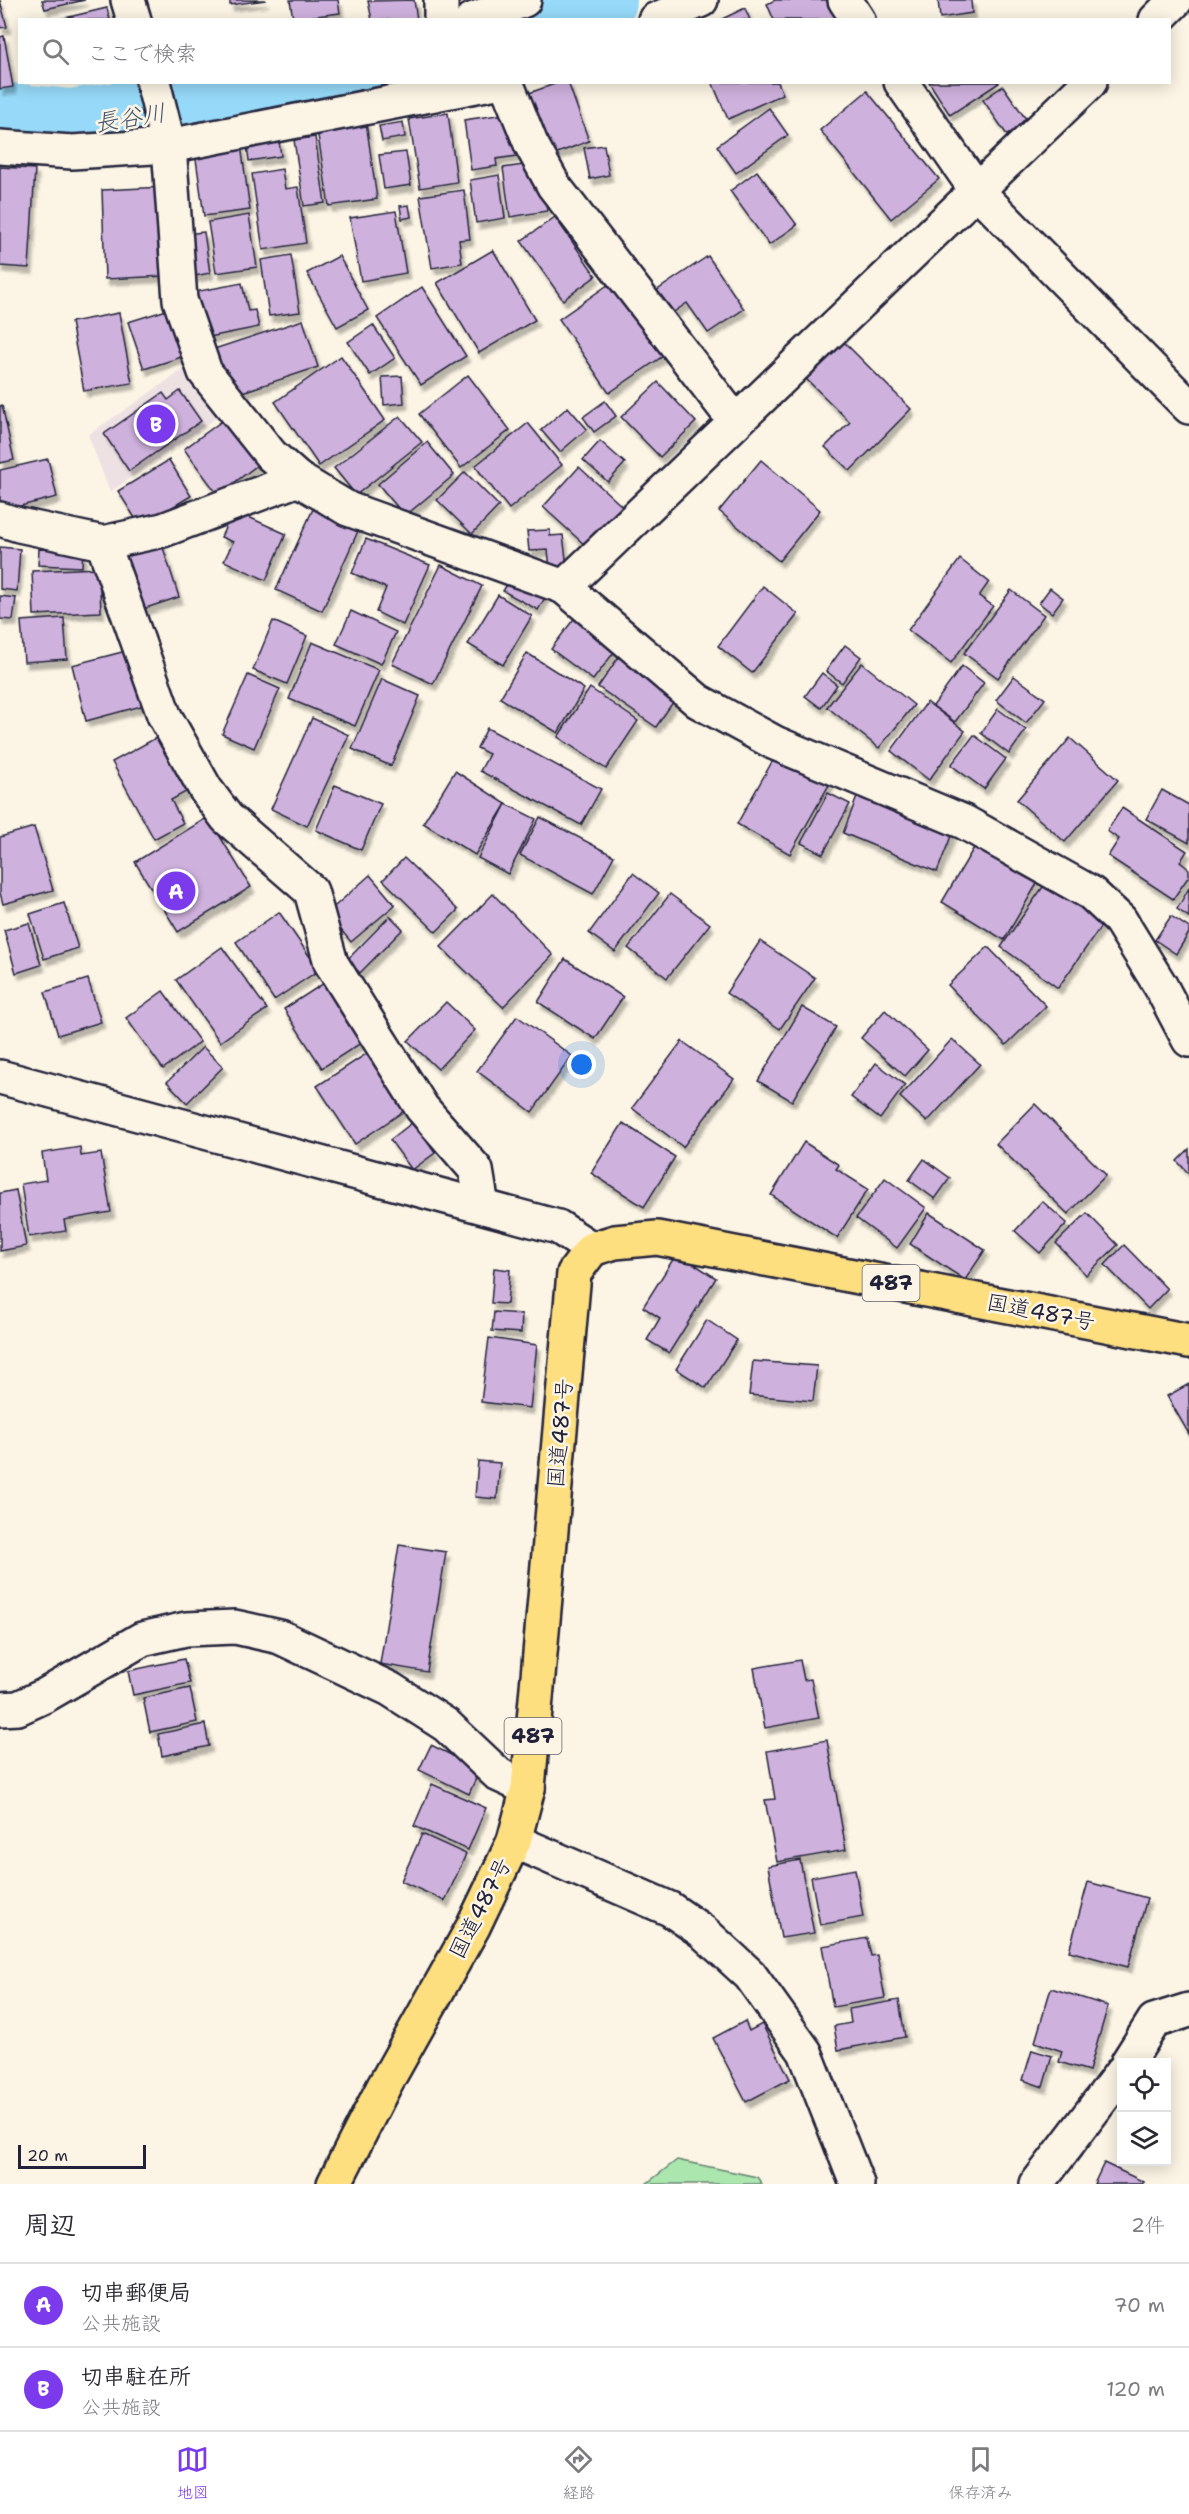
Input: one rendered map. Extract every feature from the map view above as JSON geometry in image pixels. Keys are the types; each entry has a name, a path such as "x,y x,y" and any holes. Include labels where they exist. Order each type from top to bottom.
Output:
{"highway":[{"name":"国道487号","path":"334,2184 384,2086 473,1927 514,1841 528,1788 574,1273 592,1249 615,1242 657,1238 1189,1341"}],"street":[{"path":"128,0 133,18"},
{"path":"441,0 441,18"},
{"path":"477,18 524,0"},
{"path":"660,18 701,0"},
{"path":"845,0 857,18"},
{"path":"1158,18 1176,0"},
{"path":"0,147 72,152 484,84"},
{"path":"507,84 531,144 554,186 735,421"},
{"path":"902,84 977,191 1189,407"},
{"path":"564,587 1088,84"},
{"path":"154,88 166,138 180,300 205,372 272,454 298,479 348,509 564,587 698,701 775,743 964,822 1091,893 1120,920 1160,985 1189,1040"},
{"path":"0,519 103,543 163,530 298,479"},
{"path":"103,543 164,715 190,762 227,818 311,891 331,963 422,1108 476,1170 482,1206"},
{"path":"0,1077 558,1227 592,1249"},
{"path":"0,1709 18,1708 142,1639 186,1629 235,1627 280,1637 390,1689 446,1725 499,1775 528,1788"},
{"path":"514,1841 670,1910 702,1931 750,1975 805,2052 857,2184"},
{"path":"1130,2058 1154,2020 1189,2010"},
{"path":"1037,2184 1117,2079"}],"shaded area":[{"path":"190,365 223,413 110,492 88,435"}],"green space":[{"path":"677,2160 757,2177 762,2184 646,2184"}],"building":[{"path":"0,0 7,27 0,28"},
{"path":"42,0 85,0 45,9"},
{"path":"230,0 266,0 230,5"},
{"path":"290,0 338,0 340,13 293,18"},
{"path":"414,0 417,18 372,18 368,1"},
{"path":"775,0 833,0 841,18 773,18 767,4"},
{"path":"938,0 971,0 972,13 940,18"},
{"path":"107,8 110,18 64,18"},
{"path":"745,8 749,18 724,18"},
{"path":"4,36 13,87 0,89 0,37"},
{"path":"554,84 569,84 589,141 552,155 529,93"},
{"path":"713,84 779,84 783,94 728,119"},
{"path":"930,84 997,84 950,115"},
{"path":"1003,86 1028,122 1007,135 983,100"},
{"path":"867,91 939,179 891,219 820,130"},
{"path":"769,108 788,135 736,173 717,146"},
{"path":"448,113 457,182 420,188 409,119"},
{"path":"511,113 517,156 496,159 497,166 471,170 464,120"},
{"path":"366,122 377,199 329,206 317,129"},
{"path":"403,122 405,137 382,141 379,126"},
{"path":"315,137 325,203 304,206 294,140"},
{"path":"279,140 281,156 249,161 247,145"},
{"path":"241,145 250,210 204,216 195,152"},
{"path":"604,145 609,175 590,179 584,148"},
{"path":"406,152 411,185 384,189 379,155"},
{"path":"530,164 533,183 543,182 547,211 510,217 503,168"},
{"path":"0,167 35,169 29,268 0,266"},
{"path":"282,169 285,189 298,187 306,243 263,250 252,174"},
{"path":"757,171 797,225 769,245 730,191"},
{"path":"499,175 505,218 476,223 470,180"},
{"path":"164,187 167,276 105,279 102,190"},
{"path":"464,190 470,239 459,240 462,263 432,268 420,196"},
{"path":"409,205 411,217 402,219 400,206"},
{"path":"396,211 406,273 361,281 350,218"},
{"path":"249,215 257,267 216,273 208,222"},
{"path":"555,217 596,276 563,300 521,241"},
{"path":"204,232 210,273 190,277 184,234"},
{"path":"493,250 535,320 479,353 437,283"},
{"path":"291,255 300,312 269,316 261,260"},
{"path":"339,256 368,310 337,327 307,273"},
{"path":"708,256 744,309 708,333 687,303 668,316 653,293"},
{"path":"612,282 663,356 609,393 559,319"},
{"path":"242,283 248,311 255,310 259,327 204,338 194,292"},
{"path":"422,287 466,356 421,385 377,318"},
{"path":"170,309 185,356 144,369 128,322"},
{"path":"119,313 132,383 84,391 71,322"},
{"path":"303,320 318,367 224,398 208,351"},
{"path":"373,325 395,358 370,375 348,342"},
{"path":"839,337 911,409 850,471 825,447 850,422 802,375"},
{"path":"341,356 385,420 319,466 275,402"},
{"path":"468,375 510,430 461,468 419,414"},
{"path":"402,376 404,403 384,405 382,377"},
{"path":"658,382 696,422 660,457 621,417"},
{"path":"180,391 201,421 129,471 104,434 163,393 168,400"},
{"path":"605,401 616,416 594,432 583,417"},
{"path":"2,405 14,460 0,463 0,406"},
{"path":"568,407 587,429 560,452 541,430"},
{"path":"400,416 422,442 356,495 334,468"},
{"path":"226,418 260,463 218,495 184,449"},
{"path":"528,423 562,465 509,509 475,466"},
{"path":"600,441 625,463 608,482 583,460"},
{"path":"427,442 454,475 405,516 378,484"},
{"path":"48,459 57,497 0,511 0,470"},
{"path":"169,460 191,496 140,526 118,491"},
{"path":"761,460 820,510 779,561 719,511"},
{"path":"579,467 623,507 587,547 543,507"},
{"path":"465,472 499,506 472,534 437,500"},
{"path":"313,509 359,529 322,611 276,590"},
{"path":"233,510 286,534 266,580 224,561 233,542 221,537"},
{"path":"550,530 550,536 563,535 567,567 550,569 548,550 529,551 527,531"},
{"path":"160,538 179,597 140,610 121,551"},
{"path":"366,539 430,565 403,625 376,612 386,588 352,573"},
{"path":"0,547 20,549 17,591 0,589"},
{"path":"39,549 83,550 82,567 38,565"},
{"path":"960,559 989,582 979,596 993,606 951,663 908,630"},
{"path":"441,565 482,586 433,684 392,664"},
{"path":"99,568 101,612 34,615 32,571"},
{"path":"512,576 546,596 538,610 503,591"},
{"path":"763,586 798,614 752,673 718,646"},
{"path":"1050,588 1063,598 1052,613 1039,603"},
{"path":"1011,590 1044,615 998,678 964,653"},
{"path":"498,595 532,616 503,665 468,644"},
{"path":"0,596 16,598 13,620 0,619"},
{"path":"351,611 396,632 381,664 336,644"},
{"path":"576,616 618,647 593,680 551,649"},
{"path":"64,618 67,659 24,662 21,621"},
{"path":"273,621 307,636 287,684 253,670"},
{"path":"312,642 379,670 355,726 289,699"},
{"path":"845,645 861,657 842,683 826,671"},
{"path":"130,650 145,705 86,721 72,665"},
{"path":"622,652 680,692 656,727 598,687"},
{"path":"527,653 584,689 558,733 500,698"},
{"path":"862,663 914,705 879,748 827,707"},
{"path":"962,666 984,683 955,722 933,706"},
{"path":"822,673 837,685 821,708 805,696"},
{"path":"248,675 280,689 254,748 222,734"},
{"path":"1014,676 1045,699 1026,723 996,700"},
{"path":"382,679 420,696 391,766 352,749"},
{"path":"590,688 638,721 606,769 558,737"},
{"path":"927,702 965,731 929,780 891,751"},
{"path":"998,709 1026,730 1009,754 981,733"},
{"path":"312,718 349,735 307,826 271,809"},
{"path":"487,728 601,789 581,825 480,771 489,754 477,748"},
{"path":"163,734 193,788 171,800 183,823 154,839 112,762"},
{"path":"974,735 1006,759 984,789 951,765"},
{"path":"1070,738 1118,780 1065,842 1017,800"},
{"path":"777,753 830,783 790,854 737,824"},
{"path":"455,771 506,804 475,855 423,823"},
{"path":"335,785 381,804 361,850 316,830"},
{"path":"1162,790 1189,805 1189,843 1146,819"},
{"path":"859,792 953,831 937,872 843,833"},
{"path":"828,793 850,804 823,854 801,843"},
{"path":"506,804 536,819 508,874 478,858"},
{"path":"1122,808 1187,851 1180,862 1189,869 1189,876 1173,899 1108,856 1119,839 1107,831"},
{"path":"208,817 251,887 178,932 135,862"},
{"path":"540,817 614,856 593,894 520,855"},
{"path":"34,827 53,890 3,904 0,893 0,837"},
{"path":"976,844 1038,882 1004,940 942,902"},
{"path":"404,858 458,910 436,932 383,880"},
{"path":"633,873 659,893 615,952 589,933"},
{"path":"370,875 395,905 351,942 327,913"},
{"path":"1047,881 1104,922 1058,988 1001,947"},
{"path":"1189,888 1189,917 1177,909"},
{"path":"493,894 553,955 503,1007 441,947"},
{"path":"670,894 710,924 667,978 628,948"},
{"path":"64,903 78,948 44,959 30,914"},
{"path":"279,912 319,970 274,1000 236,942"},
{"path":"390,916 403,929 360,973 347,960"},
{"path":"1171,916 1189,928 1189,933 1176,954 1155,940"},
{"path":"29,923 41,965 16,973 4,930"},
{"path":"760,941 815,978 780,1029 726,993"},
{"path":"222,947 267,1009 220,1042 176,980"},
{"path":"988,947 1046,1006 1006,1045 948,985"},
{"path":"565,959 623,997 595,1039 538,1002"},
{"path":"88,979 101,1022 58,1035 45,992"},
{"path":"324,983 361,1043 322,1068 284,1009"},
{"path":"163,991 200,1042 163,1069 126,1018"},
{"path":"446,1002 475,1030 438,1069 408,1041"},
{"path":"802,1007 836,1027 792,1101 758,1081"},
{"path":"885,1010 928,1050 905,1076 861,1038"},
{"path":"517,1016 572,1056 532,1112 477,1071"},
{"path":"952,1039 980,1064 927,1122 900,1097"},
{"path":"682,1041 734,1079 683,1147 632,1108"},
{"path":"203,1047 223,1067 187,1103 167,1082"},
{"path":"369,1052 407,1109 355,1144 317,1086"},
{"path":"876,1063 905,1085 880,1119 851,1097"},
{"path":"1035,1104 1106,1175 1068,1214 996,1144"},
{"path":"413,1122 435,1153 412,1170 390,1140"},
{"path":"623,1123 675,1157 644,1207 591,1173"},
{"path":"804,1142 839,1165 836,1169 868,1189 837,1238 771,1195"},
{"path":"80,1147 81,1156 101,1153 111,1212 64,1220 66,1231 29,1237 21,1184 46,1180 42,1153"},
{"path":"1189,1149 1189,1174 1177,1161"},
{"path":"924,1159 950,1178 935,1199 909,1180"},
{"path":"885,1178 926,1208 897,1248 856,1218"},
{"path":"16,1190 26,1246 0,1251 0,1193"},
{"path":"1042,1201 1067,1223 1040,1253 1015,1231"},
{"path":"929,1213 985,1250 965,1280 910,1244"},
{"path":"1087,1213 1118,1245 1086,1275 1056,1243"},
{"path":"1124,1245 1167,1289 1148,1309 1105,1265"},
{"path":"677,1253 716,1278 669,1353 647,1340 660,1318 643,1307"},
{"path":"494,1268 510,1270 507,1304 491,1303"},
{"path":"494,1312 522,1314 521,1333 492,1331"},
{"path":"707,1320 737,1340 706,1388 676,1369"},
{"path":"489,1338 537,1345 530,1408 481,1402"},
{"path":"753,1361 817,1366 813,1401 749,1395"},
{"path":"1189,1384 1189,1434 1167,1396"},
{"path":"478,1461 500,1463 497,1499 475,1497"},
{"path":"399,1545 446,1552 427,1672 380,1664"},
{"path":"184,1659 190,1683 133,1695 128,1671"},
{"path":"800,1660 804,1680 811,1679 819,1718 765,1728 754,1668"},
{"path":"190,1688 197,1722 150,1732 143,1698"},
{"path":"205,1724 209,1746 162,1756 158,1734"},
{"path":"827,1740 846,1850 777,1862 765,1800 775,1799 767,1751"},
{"path":"431,1745 480,1769 469,1794 419,1770"},
{"path":"432,1784 486,1808 468,1850 414,1826"},
{"path":"422,1834 466,1854 445,1901 401,1881"},
{"path":"800,1860 814,1933 781,1938 768,1866"},
{"path":"855,1869 863,1917 820,1925 811,1877"},
{"path":"1088,1882 1147,1898 1128,1967 1069,1951"},
{"path":"867,1938 871,1956 877,1955 885,1998 833,2007 822,1946"},
{"path":"1051,1988 1108,2006 1089,2071 1059,2062 1062,2051 1035,2042"},
{"path":"899,2000 905,2037 838,2050 834,2026 851,2023 849,2009"},
{"path":"745,2021 749,2031 762,2024 790,2079 746,2102 713,2038"},
{"path":"1032,2050 1052,2056 1043,2087 1023,2080"},
{"path":"1104,2163 1144,2182 1142,2184 1094,2184"}],"waterway":[{"name":"長谷川","path":"564,18 599,0"},
{"name":"長谷川","path":"0,120 71,127 354,84"}],"place":[{"name":"切串駐在所","path":"156,424"},
{"name":"切串郵便局","path":"176,891"}]}
